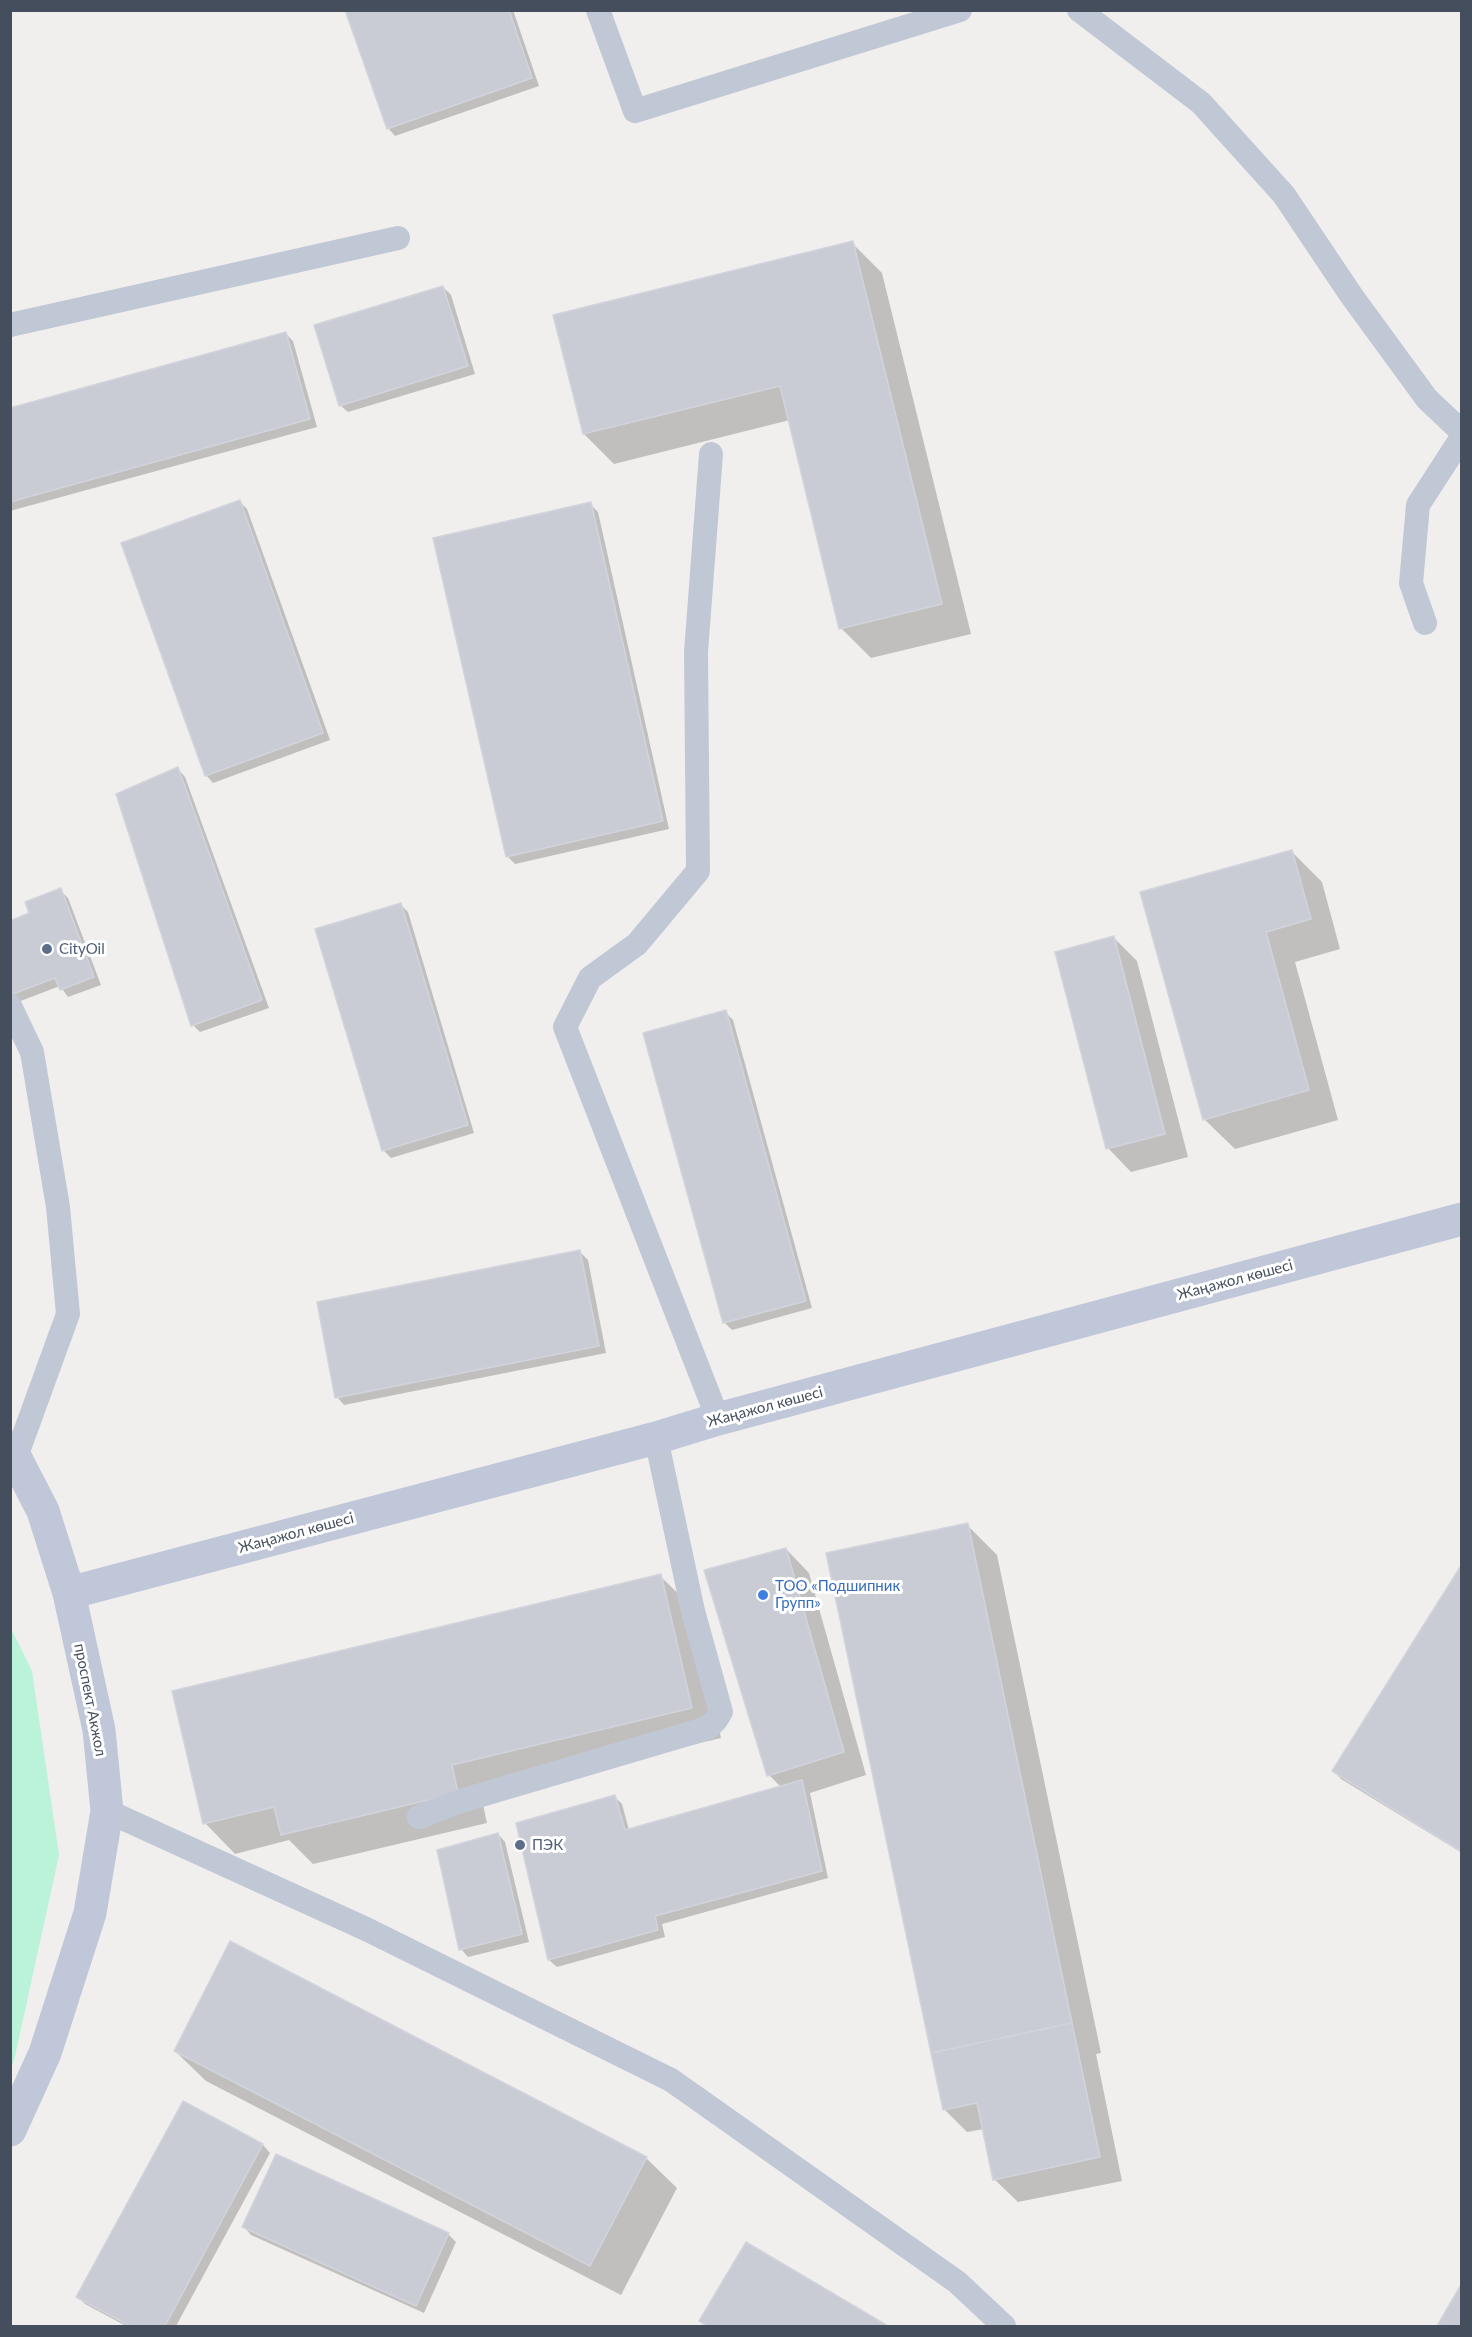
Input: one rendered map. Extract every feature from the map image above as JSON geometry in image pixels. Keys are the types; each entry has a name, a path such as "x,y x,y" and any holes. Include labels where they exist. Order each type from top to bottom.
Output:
{"main road":[{"name":"Жаңажол көшесі","path":"69,1593 656,1438 718,1419 1461,1219"},
{"name":"проспект Акжол","path":"10,2130 45,2053 90,1913 107,1811 99,1730 69,1593 43,1511 13,1452"}],"lane":[{"path":"598,10 635,111 960,10"},
{"path":"1079,10 1201,104 1284,195 1351,295 1427,399 1461,432"},
{"path":"10,325 398,238"},
{"path":"1425,623 1411,583 1418,505 1461,437"},
{"path":"711,454 696,652 698,871 636,944 590,978 565,1027 718,1419"},
{"path":"10,1006 32,1052 58,1207 68,1314 13,1452"},
{"path":"420,1817 472,1798 698,1731 709,1727 721,1712 693,1611 656,1438"},
{"path":"107,1811 366,1929 671,2080 957,2282 1004,2326"}],"green space":[{"path":"10,1626 32,1671 59,1855 11,2067"}],"building":[{"path":"345,10 509,10 532,78 387,129"},
{"path":"853,241 942,604 839,629 780,386 583,434 553,315"},
{"path":"443,286 468,366 339,406 314,325"},
{"path":"286,332 310,419 10,502 10,408"},
{"path":"240,500 323,733 205,776 121,543"},
{"path":"591,502 663,821 506,857 433,538"},
{"path":"178,767 262,1000 191,1026 116,794"},
{"path":"1292,850 1311,919 1266,932 1309,1090 1203,1120 1140,892"},
{"name":"CityOil","path":"61,888 94,977 60,990 55,978 10,995 10,921 29,913 25,902"},
{"path":"401,903 468,1125 382,1151 315,929"},
{"path":"1114,936 1165,1134 1106,1149 1055,952"},
{"path":"726,1010 806,1301 723,1323 643,1033"},
{"path":"580,1250 599,1346 335,1398 317,1302"},
{"path":"968,1523 1072,2023 931,2053 826,1553"},
{"path":"786,1548 844,1752 767,1776 704,1570"},
{"path":"1462,1564 1462,1852 1332,1771"},
{"path":"661,1574 692,1708 452,1765 458,1793 281,1835 274,1807 203,1824 172,1691"},
{"path":"802,1780 822,1871 655,1916 658,1930 548,1960 516,1823 615,1795 625,1830"},
{"path":"498,1833 522,1934 459,1950 437,1850"},
{"path":"230,1941 647,2157 590,2266 174,2051"},
{"path":"1072,2023 1100,2157 993,2180 977,2103 943,2110 931,2053"},
{"path":"183,2101 263,2144 165,2326 130,2326 76,2297"},
{"path":"276,2154 449,2233 416,2306 242,2227"},
{"path":"746,2242 888,2326 707,2326 699,2321"},
{"path":"1462,2283 1462,2326 1437,2326"}],"place":[{"name":"CityOil","path":"47,949"},
{"name":"ТОО «Подшипник Групп»","path":"763,1595"},
{"name":"ПЭК","path":"520,1845"}]}
